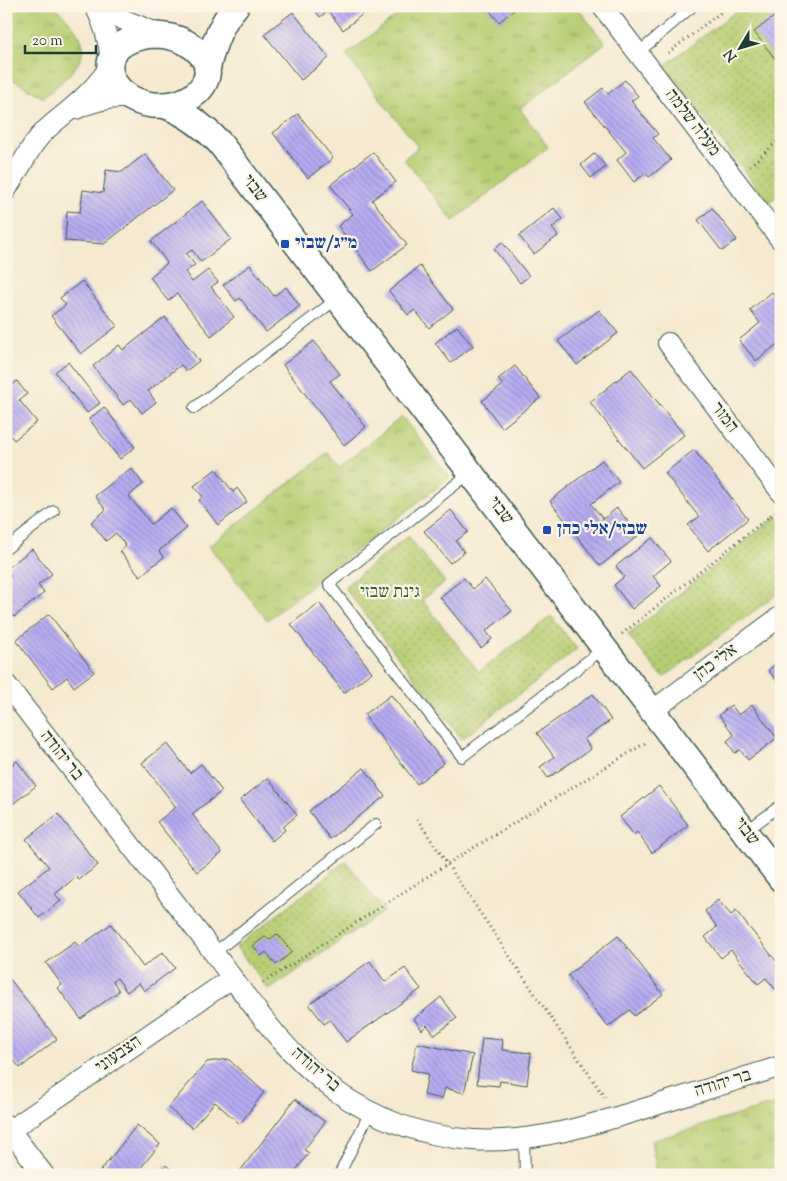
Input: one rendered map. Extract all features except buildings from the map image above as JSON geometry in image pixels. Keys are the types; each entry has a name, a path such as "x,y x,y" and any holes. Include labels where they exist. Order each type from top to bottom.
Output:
{"street":[{"path":"94,6 102,20 106,33 111,78 114,83 122,92 134,99 148,104 164,105 191,97 201,89 212,49 220,30 234,8"},
{"path":"101,6 122,20 189,44 199,52 206,62 206,75"},
{"name":"מעלה שלמה","path":"602,6 781,240"},
{"path":"6,190 33,144 46,129 76,105 91,90 105,74 113,55 126,42 146,36 188,36 234,8"},
{"name":"שבזי","path":"206,75 208,113 219,142"},
{"path":"61,117 99,101 120,97 134,99"},
{"name":"שבזי","path":"164,105 192,119 219,142 781,879"},
{"name":"המור","path":"668,343 781,492"},
{"name":"אלי כהן","path":"652,710 781,616"},
{"name":"בר יהודה","path":"6,684 273,1031 333,1089 370,1112 399,1126 435,1135 474,1140 516,1139 560,1132 618,1117 781,1066"},
{"name":"הצבעוני","path":"8,1130 232,978"},
{"path":"8,1130 44,1175"}],"lane":[{"path":"643,60 693,6"},
{"path":"194,408 338,298"},
{"path":"470,472 329,584 462,757 604,648"},
{"path":"6,549 54,512"},
{"path":"745,832 781,805"},
{"path":"214,953 376,824"},
{"path":"339,1175 370,1112"},
{"path":"524,1138 525,1175"}],"path":[{"path":"643,60 729,6"},
{"path":"734,180 781,138"},
{"path":"604,648 781,507"},
{"path":"245,995 447,864 667,730"},
{"path":"417,819 618,1117"}],"green space":[{"path":"6,6 54,6 73,26 81,39 83,51 81,58 67,77 43,98 6,75"},
{"path":"409,6 576,6 605,43 520,109 548,147 453,221 404,159 418,147 346,55"},
{"path":"743,6 781,6 781,194 768,202 664,66"},
{"path":"402,417 450,477 267,620 209,546 328,453 339,467"},
{"path":"777,516 781,521 781,591 664,677 628,635"},
{"name":"גינת שבזי","path":"408,536 445,582 422,600 479,672 551,616 577,649 462,739 344,587"},
{"path":"346,861 384,911 269,990 236,947"},
{"path":"781,1102 781,1175 657,1175 651,1141"}],"place":[{"name":"מ״ג/שבזי","path":"285,244"},
{"name":"שבזי/אלי כהן","path":"547,530"}]}
